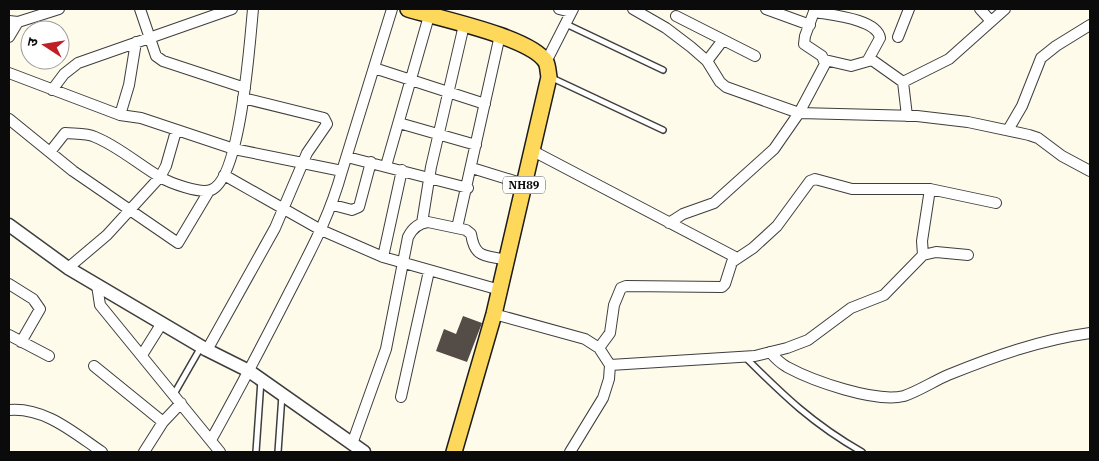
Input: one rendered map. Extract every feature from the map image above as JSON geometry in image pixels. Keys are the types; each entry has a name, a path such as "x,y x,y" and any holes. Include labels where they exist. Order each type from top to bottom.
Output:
{"main road":[{"path":"408,9 434,13 500,36 532,50 546,62"},
{"name":"NH89","path":"454,452 494,314 533,151 549,77 546,62"}],"street":[{"path":"9,37 13,22 59,9"},
{"path":"140,9 148,38 156,56 163,61 245,93 327,121 326,127 307,153 284,209 204,348"},
{"path":"52,90 70,67 232,9"},
{"path":"9,119 130,212 178,243 209,191 213,189 224,175 234,148 245,93 253,9"},
{"path":"211,440 250,371 333,205 392,9"},
{"path":"546,62 572,10 558,9"},
{"path":"766,9 810,25"},
{"path":"898,37 910,9"},
{"path":"980,9 990,20"},
{"path":"903,82 949,59 990,20 1005,9"},
{"path":"638,10 707,61 720,82 726,87 800,113 949,118 1008,130 1038,138 1062,156 1090,171"},
{"path":"815,10 857,20 874,28 880,38 868,60 857,66 851,66 825,60 804,44 815,10"},
{"path":"670,32 678,12 723,40 755,56"},
{"path":"386,166 410,80 434,13"},
{"path":"422,223 439,134 464,25"},
{"path":"1008,130 1022,106 1041,58 1056,46 1090,25"},
{"path":"457,228 468,188 500,36"},
{"path":"707,61 723,40"},
{"path":"120,115 129,85 136,42"},
{"path":"669,223 683,214 714,203 774,149 800,113 825,64 825,60"},
{"path":"868,60 877,61 903,82 907,116"},
{"path":"374,68 485,104"},
{"path":"9,73 120,115 141,118 234,148 342,170"},
{"path":"399,122 476,145"},
{"path":"68,268 107,235 160,177 166,166 176,130"},
{"path":"50,152 65,133 95,136 160,177 186,187 209,191"},
{"path":"533,151 737,258"},
{"path":"347,157 468,188"},
{"path":"333,205 352,210 359,207 370,162"},
{"path":"472,168 524,184"},
{"path":"383,257 402,170"},
{"path":"224,175 321,230 383,257 403,261 500,290"},
{"path":"599,348 610,332 614,305 621,288 626,286 722,287 725,284 732,262 752,248 777,226 810,181 815,179 852,189 930,189 996,203"},
{"path":"923,255 922,241 930,189"},
{"path":"352,444 386,349 408,237 411,231 422,223 428,222 466,230 471,234 472,246 478,253 507,260"},
{"path":"9,225 68,268 204,348 250,371 364,452"},
{"path":"610,365 745,356 770,352 808,340 851,308 884,295 923,255 936,252 968,255"},
{"path":"401,396 429,270"},
{"path":"9,284 33,299 40,309 21,342"},
{"path":"97,285 100,305 220,452"},
{"path":"494,314 585,339 599,348 610,365 609,379 603,398 570,452"},
{"path":"142,355 162,323"},
{"path":"770,352 787,367 860,394 886,397 904,396 937,379 1011,350 1061,337 1090,333"},
{"path":"9,335 49,356"},
{"path":"94,366 163,422"},
{"path":"144,452 163,422 181,403"},
{"path":"9,410 28,411 47,417 102,452"}],"lane":[{"path":"566,24 662,70"},
{"path":"549,77 663,130"},
{"path":"174,394 204,348"},
{"path":"745,356 806,416 862,452"},
{"path":"256,452 262,379"},
{"path":"278,452 283,393"}],"building":[{"path":"463,316 482,323 467,362 436,351 444,329 456,334"}]}
